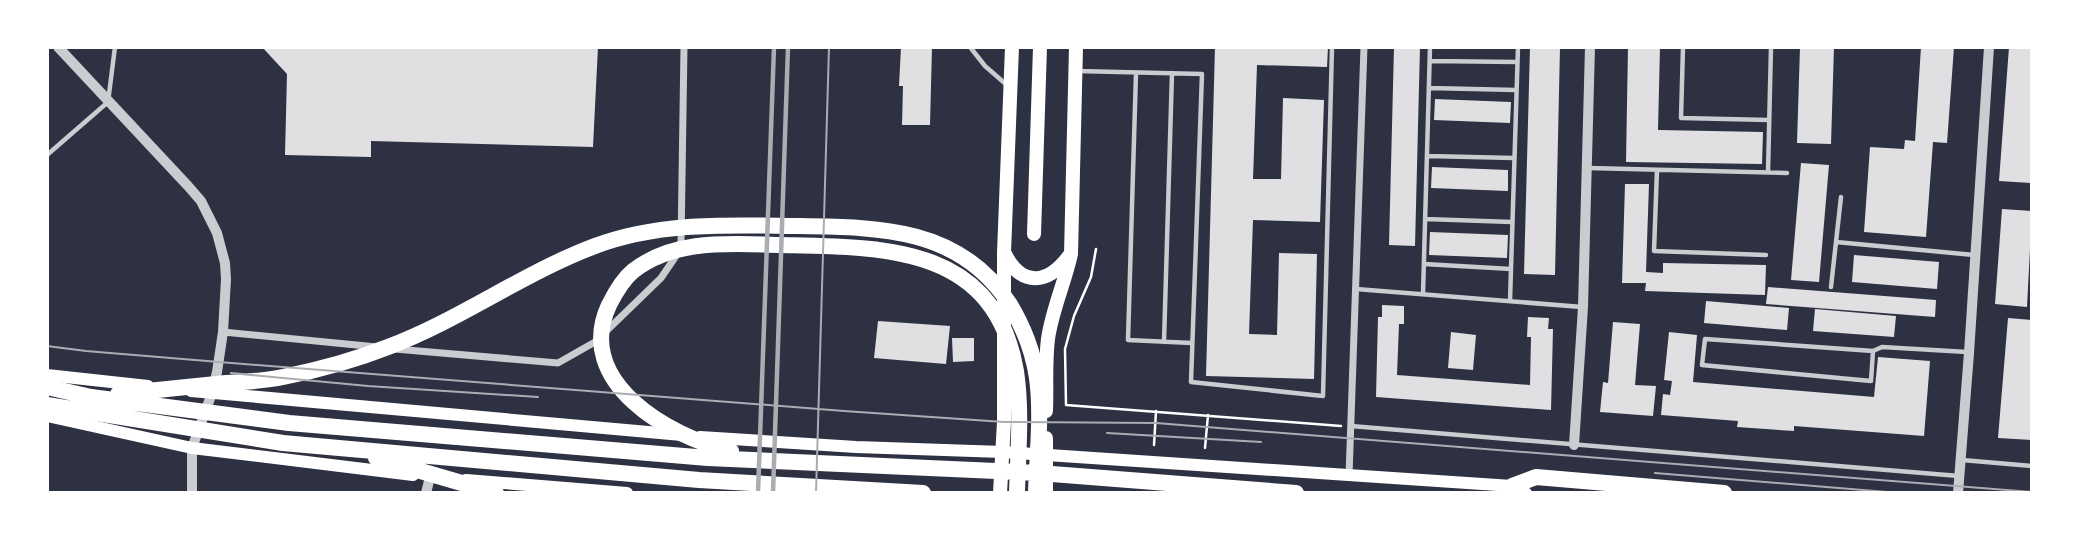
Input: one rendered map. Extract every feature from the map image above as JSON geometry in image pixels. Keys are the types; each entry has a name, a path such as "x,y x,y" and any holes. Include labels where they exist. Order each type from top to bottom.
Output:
{"highway":[{"path":"91,397 282,378 367,354 429,329 558,261 595,246 648,231 691,225 857,227 895,231 930,240 948,248 975,264 1006,299 1023,327 1035,367 1039,399 1037,493"},
{"path":"777,462 712,447 670,429 645,412 616,383 603,351 603,324 613,297 630,273 672,251 720,244 872,248 927,259 952,271 970,285 994,312 1012,353 1019,407 1017,493"},
{"path":"47,387 91,397 289,423 777,462 1039,473 1296,493"},
{"path":"47,405 283,443 699,480 923,493"},
{"path":"347,448 496,493"},
{"path":"1519,490 1536,477 1724,493"}],"main road":[{"path":"1000,493 1003,452 1004,253 1012,47"},
{"path":"1034,234 1041,47"},
{"path":"1046,493 1047,341 1071,254 1076,47"},
{"path":"1004,253 1017,274 1030,279 1043,278 1053,273 1071,254"},
{"path":"47,375 212,393 711,438 1003,452 1519,490"},
{"path":"47,416 192,448 430,477 627,493"}],"street":[{"path":"58,47 201,201 217,233 225,263 223,332 212,393 192,448 192,493"},
{"path":"223,332 548,364 567,360 581,352 595,342 661,278 678,253 681,243 684,47"},
{"path":"1349,477 1364,47"},
{"path":"1574,445 1583,307 1590,47"},
{"path":"1958,493 1989,47"},
{"path":"426,493 430,477"}],"lane":[{"path":"47,155 108,102 116,47"},
{"path":"970,47 985,66 1010,88"},
{"path":"1076,71 1202,74 1191,382 1323,396 1332,47"},
{"path":"1423,294 1430,47"},
{"path":"1510,301 1518,47"},
{"path":"1683,47 1681,118 1769,120"},
{"path":"1768,172 1771,47"},
{"path":"1430,61 1517,62"},
{"path":"1136,72 1128,340 1192,343"},
{"path":"1164,342 1172,74"},
{"path":"1429,89 1516,89"},
{"path":"1427,156 1514,158"},
{"path":"1587,168 1787,173"},
{"path":"1657,170 1654,251 1766,255"},
{"path":"1831,287 1841,197"},
{"path":"1425,219 1512,222"},
{"path":"1836,242 1975,255"},
{"path":"1424,264 1511,269"},
{"path":"1356,289 1583,307"},
{"path":"1873,351 1871,381 1702,365 1705,339 1873,351 1882,347 1969,352"},
{"path":"1351,426 1960,476"},
{"path":"1961,460 2032,466"}],"path":[{"path":"1096,249 1091,277 1074,316 1065,349 1066,405 1351,426"},
{"path":"1154,445 1156,411"},
{"path":"1205,448 1208,415"}],"building":[{"path":"262,47 598,47 593,147 371,141 371,157 285,155 287,74"},
{"path":"901,47 932,47 930,125 902,125 903,86 899,86"},
{"path":"1215,47 1328,47 1327,67 1257,65 1253,179 1281,179 1283,98 1324,100 1320,222 1253,220 1249,334 1277,335 1279,253 1317,254 1314,379 1206,376"},
{"path":"1394,47 1420,47 1415,246 1389,245"},
{"path":"1530,47 1560,47 1555,275 1524,274"},
{"path":"1628,47 1660,47 1658,130 1763,132 1762,164 1626,162"},
{"path":"1800,47 1834,47 1831,144 1797,143"},
{"path":"1921,47 1954,47 1947,143 1933,142 1926,237 1864,232 1870,147 1904,149 1905,140 1915,141"},
{"path":"2009,47 2032,47 2031,183 1999,181"},
{"path":"1435,99 1511,102 1510,123 1434,120"},
{"path":"1801,163 1829,165 1819,282 1791,280"},
{"path":"1432,167 1508,170 1508,191 1431,188"},
{"path":"1625,184 1649,184 1646,272 1663,273 1663,263 1766,265 1765,295 1645,291 1646,283 1622,283"},
{"path":"2002,209 2032,211 2027,307 1995,304"},
{"path":"1430,232 1508,235 1507,258 1429,255"},
{"path":"1854,255 1939,262 1937,289 1852,282"},
{"path":"1768,287 1936,300 1935,317 1766,304"},
{"path":"1706,301 1789,308 1787,330 1704,323"},
{"path":"1382,305 1404,306 1404,324 1399,324 1397,375 1530,385 1531,337 1527,337 1528,317 1549,318 1548,329 1553,329 1551,410 1376,397 1378,317 1382,317"},
{"path":"1815,309 1896,316 1894,337 1813,331"},
{"path":"2008,318 2032,320 2032,440 1998,438"},
{"path":"878,321 950,326 946,364 874,358"},
{"path":"1613,322 1640,324 1635,385 1656,386 1653,416 1600,412 1603,382 1608,383"},
{"path":"1451,332 1476,335 1473,370 1448,368"},
{"path":"1669,332 1697,335 1693,382 1874,397 1878,357 1930,361 1924,436 1794,426 1794,431 1737,427 1738,421 1661,415 1663,394 1670,395 1672,381 1664,380"},
{"path":"952,338 974,338 974,361 953,362"}],"tram line":[{"path":"816,493 829,47"},
{"path":"47,346 844,411 1004,422 1156,423 2032,492"},
{"path":"231,373 368,386 538,397"},
{"path":"1107,433 1261,442"},
{"path":"1655,473 1899,493"}],"railway":[{"path":"758,493 774,47"},
{"path":"773,493 788,47"}]}
